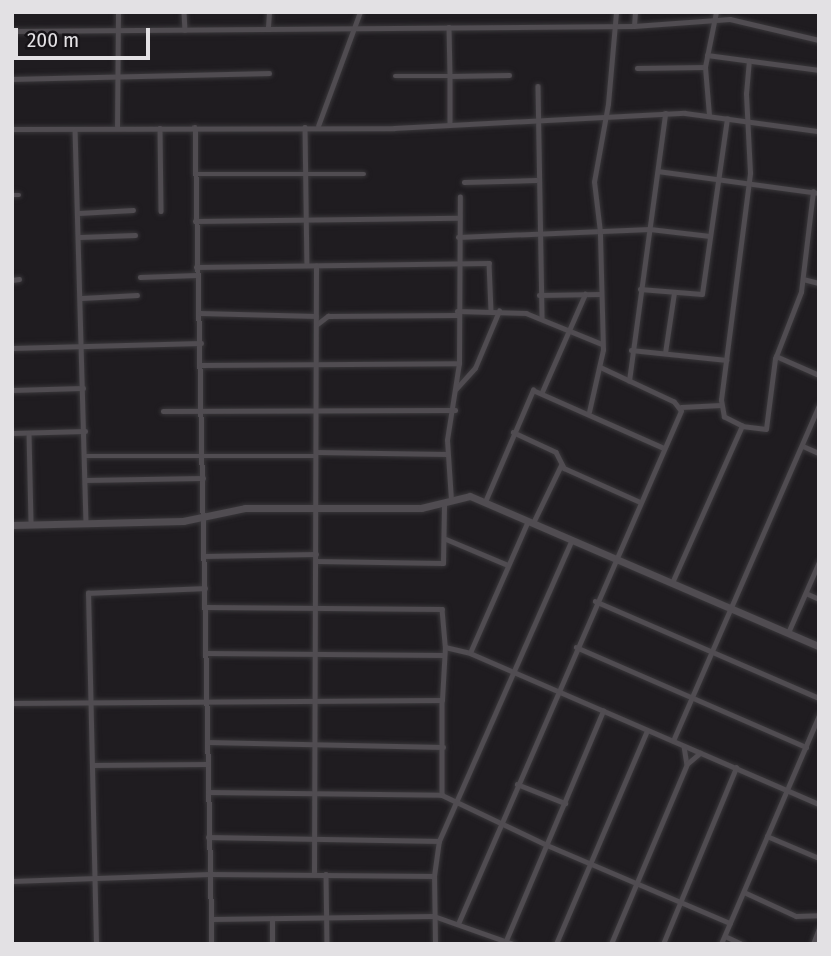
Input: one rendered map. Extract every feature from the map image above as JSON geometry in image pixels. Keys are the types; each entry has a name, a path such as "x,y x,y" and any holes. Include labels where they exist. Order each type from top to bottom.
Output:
{"street":[{"path":"117,128 118,12"},
{"path":"184,12 185,30"},
{"path":"268,27 269,12"},
{"path":"318,127 360,12"},
{"path":"589,412 601,368 603,344 600,232 594,182 605,116 612,26 616,12"},
{"path":"635,12 635,26"},
{"path":"709,115 705,67 716,12"},
{"path":"12,31 635,26 751,21 819,40"},
{"path":"449,27 450,125"},
{"path":"707,55 819,70"},
{"path":"658,171 750,182 816,192 799,302 776,356 766,429 742,426 724,417 720,405 750,182 749,61"},
{"path":"638,68 705,67"},
{"path":"12,79 269,73"},
{"path":"395,76 509,75"},
{"path":"538,86 536,180 539,302 542,317"},
{"path":"629,381 631,350 665,113"},
{"path":"12,130 538,123 665,113 709,115 819,131"},
{"path":"640,289 702,293 727,119"},
{"path":"195,127 212,944"},
{"path":"305,127 307,265"},
{"path":"160,128 161,211"},
{"path":"75,129 82,298 86,523"},
{"path":"196,174 364,174"},
{"path":"464,182 536,180"},
{"path":"12,195 19,195"},
{"path":"316,561 443,563 448,502 447,454 455,410 458,363 460,197"},
{"path":"79,213 133,210"},
{"path":"195,221 459,219"},
{"path":"458,237 650,229 710,236"},
{"path":"80,237 135,234"},
{"path":"196,267 458,263 491,265 491,311"},
{"path":"314,874 317,654 316,266"},
{"path":"140,276 197,275"},
{"path":"12,279 19,279"},
{"path":"802,279 819,283"},
{"path":"665,353 674,293"},
{"path":"542,392 585,294"},
{"path":"539,295 600,294"},
{"path":"82,298 137,295"},
{"path":"526,313 539,302"},
{"path":"316,306 328,316"},
{"path":"315,325 328,316 499,311 542,317 603,344"},
{"path":"456,389 475,368 499,311"},
{"path":"200,313 316,317"},
{"path":"12,348 201,343"},
{"path":"631,350 726,360"},
{"path":"776,356 819,375"},
{"path":"201,365 458,363"},
{"path":"601,368 681,407 720,405"},
{"path":"12,390 83,388"},
{"path":"485,502 533,390 589,412 664,448"},
{"path":"673,741 819,406"},
{"path":"458,924 499,823 681,407"},
{"path":"163,411 455,410"},
{"path":"673,583 742,426"},
{"path":"12,433 85,431"},
{"path":"513,432 556,452 561,465 640,502"},
{"path":"29,433 31,525"},
{"path":"803,446 819,453"},
{"path":"85,456 447,454"},
{"path":"470,653 508,565 561,465"},
{"path":"85,480 204,478"},
{"path":"12,525 183,521 203,514 244,508 316,508 448,502 465,496 485,502 819,646"},
{"path":"446,539 508,565"},
{"path":"435,944 434,876 439,841 572,540"},
{"path":"204,556 316,554"},
{"path":"788,633 819,562"},
{"path":"96,944 88,593 205,588"},
{"path":"806,593 819,599"},
{"path":"595,601 819,698"},
{"path":"206,607 442,609 445,647 442,795"},
{"path":"445,647 470,653 819,804"},
{"path":"576,648 806,747"},
{"path":"206,653 444,655"},
{"path":"12,703 442,700"},
{"path":"505,942 603,711"},
{"path":"721,944 819,715"},
{"path":"556,944 647,731"},
{"path":"207,742 443,747"},
{"path":"684,746 687,764"},
{"path":"611,944 687,764 700,753"},
{"path":"92,765 207,764"},
{"path":"663,944 736,768"},
{"path":"517,784 565,803"},
{"path":"208,792 442,795 457,805 730,923"},
{"path":"767,836 819,858"},
{"path":"208,837 439,841"},
{"path":"12,881 210,874 434,876"},
{"path":"326,874 327,944"},
{"path":"744,892 796,916 819,915"},
{"path":"212,919 434,916 513,944"},
{"path":"272,919 272,944"},
{"path":"813,944 819,928"},
{"path":"724,936 742,944"}]}
